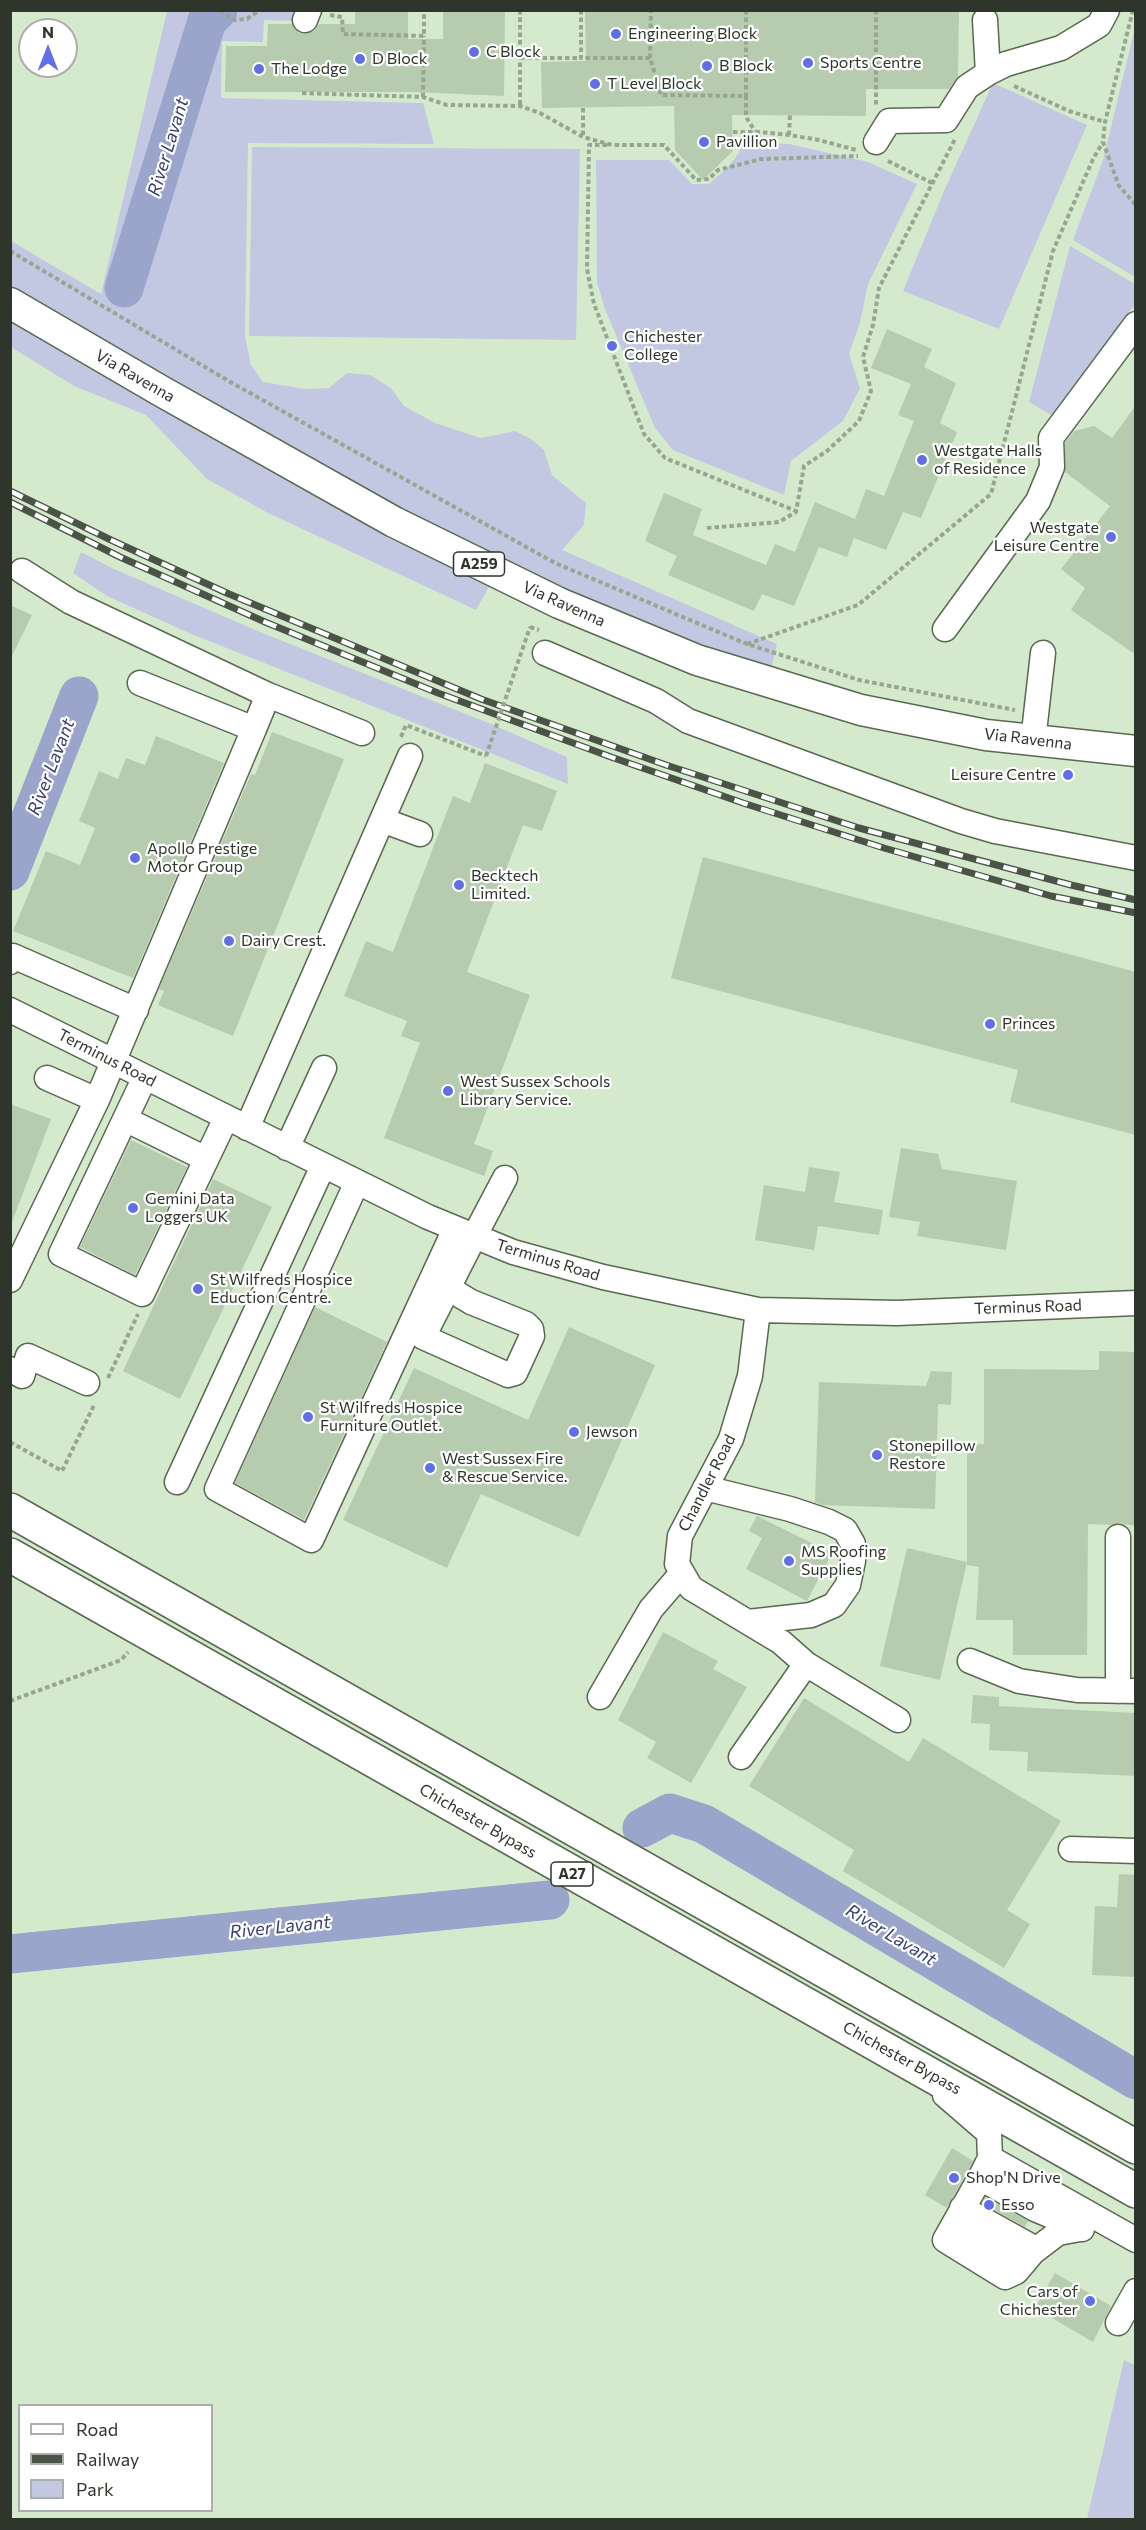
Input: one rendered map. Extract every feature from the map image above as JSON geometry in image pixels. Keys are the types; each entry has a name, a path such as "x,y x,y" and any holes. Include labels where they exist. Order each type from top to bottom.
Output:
{"highway":[{"name":"A27","path":"10,1510 1136,2147"},
{"name":"Chichester Bypass","path":"10,1555 620,1901 903,2058 1136,2192"}],"main road":[{"name":"Via Ravenna","path":"10,303 394,522 559,603 697,660 861,710 986,735 1034,727 1136,751"}],"street":[{"path":"876,149 889,121 946,120 966,87 997,77 1006,64 1061,48 1100,25 1107,10"},
{"path":"985,20 997,77"},
{"path":"945,629 1038,501 1052,467 1051,438 1136,324"},
{"path":"22,571 71,602 268,695 362,733"},
{"path":"545,653 656,701 688,721 961,821 995,831 1136,858"},
{"path":"1034,727 1043,653"},
{"path":"140,683 254,729"},
{"path":"10,1280 114,1062 268,695"},
{"path":"145,1077 61,1254 142,1294 206,1159 236,1123 382,820 410,756"},
{"path":"382,820 420,834"},
{"path":"10,962 13,956 136,1010"},
{"name":"Terminus Road","path":"10,1010 323,1166 464,1233 513,1252 603,1277 758,1310 897,1312 1136,1303"},
{"path":"287,1148 324,1068"},
{"path":"47,1078 97,1100"},
{"path":"125,1119 206,1159"},
{"path":"177,1482 323,1166"},
{"path":"357,1182 217,1489 311,1540 464,1233 505,1178"},
{"path":"448,1288 471,1302 526,1324 531,1329 532,1336 520,1367 515,1373 508,1376 423,1337 448,1288 464,1233"},
{"name":"Chandler Road","path":"682,1573 677,1564 680,1536 731,1439 750,1376 758,1310"},
{"path":"10,1369 22,1376 28,1356 87,1383"},
{"path":"705,1488 790,1509 829,1522 845,1530 853,1544 853,1561 848,1585 834,1605 811,1615 748,1622"},
{"path":"970,1661 1019,1681 1077,1690 1127,1691 1118,1537"},
{"path":"600,1697 651,1609 682,1573 691,1588 781,1642 806,1664 898,1720"},
{"path":"741,1757 806,1664"},
{"path":"1071,1849 1136,1851"},
{"path":"903,2058 988,2133 972,2192 945,2240 1005,2277 1017,2272 1038,2249 1058,2233 1080,2229"},
{"path":"972,2192 1035,2209 1080,2229 1126,2235"},
{"path":"972,2192 1126,2235"},
{"path":"972,2192 1038,2249"},
{"path":"1118,2323 1136,2291"}],"path":[{"path":"220,10 235,20 247,19 260,10"},
{"path":"423,97 424,10"},
{"path":"520,10 520,106"},
{"path":"581,10 581,58"},
{"path":"651,10 650,58 661,95 746,96"},
{"path":"746,10 746,117 755,132"},
{"path":"876,10 876,149"},
{"path":"747,644 858,604 991,494 1053,251 1093,159 1103,142 1105,122 1133,10"},
{"path":"307,14 342,18 344,34 424,36"},
{"path":"739,45 746,45"},
{"path":"520,58 650,58"},
{"path":"997,77 1069,111 1105,122"},
{"path":"302,93 423,97 447,105 520,106 540,113 583,136 612,145"},
{"path":"583,108 583,136"},
{"path":"789,135 790,115"},
{"path":"733,132 789,135 876,149 932,183"},
{"path":"707,528 779,522 796,512 804,466 827,452 859,421 871,391 863,357 873,325 879,288 957,135"},
{"path":"1103,142 1119,186 1136,205"},
{"path":"796,512 665,458 644,434 594,304 587,269 589,145 664,145 696,180 709,179 718,170 761,159 876,149"},
{"path":"10,251 232,383 555,563 747,644 859,680 1034,727"},
{"path":"453,744 486,756 530,627"},
{"path":"10,1701 121,1660 145,1631"}],"green space":[{"path":"167,11 299,11 295,21 264,20 263,42 222,41 221,98 423,103 434,144 248,143 245,336 251,365 263,382 305,389 329,388 347,373 370,375 391,388 404,406 435,423 481,438 515,431 531,439 544,450 552,475 586,503 584,525 562,550 777,644 771,670 564,593 401,510 11,289 11,241 101,294"},
{"path":"1135,28 1136,277 1073,240 1103,160"},
{"path":"993,83 1087,125 999,329 903,291 944,191"},
{"path":"741,142 789,144 868,162 917,184 868,284 860,323 849,354 860,388 843,421 791,461 784,495 673,450 655,428 605,309 597,282 596,160 669,160 692,184 709,184 728,167 739,153"},
{"path":"252,147 580,149 576,340 249,336"},
{"path":"1070,246 1135,284 1135,304 1053,416 1029,402"},
{"path":"10,316 388,538 490,585 476,610 268,513 207,479 146,415 74,386 11,347"},
{"path":"81,552 114,569 260,632 491,724 567,757 568,784 189,633 107,596 73,573"},
{"path":"1124,2360 1135,2365 1135,2519 1087,2519"}],"building":[{"path":"355,10 408,10 408,39 443,39 443,10 505,10 504,96 415,92 225,92 226,46 267,46 268,24 292,24 299,33 306,34 314,31 319,24 355,24"},
{"path":"585,10 959,10 958,76 949,89 866,89 866,116 732,115 733,151 703,180 675,150 674,106 542,108 541,62 586,61"},
{"path":"887,329 932,349 924,367 956,383 940,423 957,432 921,518 903,512 886,550 854,538 847,557 819,547 794,606 762,594 754,611 668,575 677,556 645,541 664,493 702,509 693,535 766,565 775,544 795,552 815,502 855,519 866,489 884,496 914,421 898,415 911,384 871,368"},
{"name":"Westgate Leisure Centre","path":"1136,405 1136,655 1071,610 1085,588 1061,569 1110,506 1065,472 1065,443 1074,431 1094,426 1112,438"},
{"path":"10,605 32,615 10,660"},
{"path":"272,732 344,759 233,1036 158,1005 164,991 159,989 251,774 255,775"},
{"name":"Apollo Prestige Motor Group","path":"156,736 224,763 133,978 13,931 46,851 80,865 95,828 79,821 99,771 118,779 126,758 145,765"},
{"path":"485,763 557,791 542,831 523,825 467,972 530,995 474,1144 493,1151 484,1176 384,1138 420,1043 401,1036 407,1021 344,996 366,941 393,952 453,796 470,803"},
{"name":"Princes","path":"703,857 1136,972 1136,1135 1010,1102 1018,1070 671,978"},
{"path":"10,1104 51,1119 12,1222 10,1221"},
{"name":"Gemini Data Loggers UK","path":"131,1140 187,1167 135,1275 80,1247"},
{"path":"901,1148 938,1154 942,1169 1017,1181 1006,1250 917,1236 920,1222 889,1217"},
{"path":"809,1167 840,1172 834,1202 883,1210 879,1235 818,1226 814,1250 755,1240 764,1185 805,1192"},
{"name":"St Wilfreds Hospice Eduction Centre.","path":"213,1179 272,1207 180,1399 123,1371"},
{"name":"St Wilfreds Hospice Furniture Outlet.","path":"315,1307 387,1342 304,1520 235,1483"},
{"path":"569,1327 655,1365 579,1537 481,1494 447,1568 343,1520 414,1368 528,1420"},
{"path":"1099,1351 1136,1352 1136,1526 1119,1523 1088,1524 1087,1655 1013,1655 1013,1620 976,1620 979,1567 967,1565 967,1444 984,1444 984,1369 1099,1370"},
{"name":"Stonepillow Restore","path":"931,1371 952,1372 951,1405 938,1404 935,1509 823,1505 815,1502 819,1382 926,1386"},
{"name":"MS Roofing Supplies","path":"757,1516 832,1553 807,1601 746,1569 762,1538 749,1531"},
{"path":"907,1548 967,1562 940,1680 880,1666"},
{"path":"663,1632 718,1661 713,1669 747,1687 691,1783 647,1758 656,1742 618,1720"},
{"path":"973,1695 999,1697 999,1706 1136,1713 1136,1776 1027,1771 1028,1752 989,1750 990,1724 971,1723"},
{"path":"804,1698 909,1762 923,1738 1061,1821 1007,1910 1030,1924 1004,1968 843,1871 854,1850 749,1786"},
{"path":"1119,1874 1136,1875 1136,1977 1092,1975 1095,1906 1117,1907"},
{"path":"952,2148 973,2161 947,2208 925,2195"},
{"path":"985,2197 1028,2221 1025,2227 982,2203"},
{"path":"1055,2273 1111,2306 1093,2342 1035,2308"}],"waterway":[{"name":"River Lavant","path":"124,288 207,21 218,10"},
{"name":"River Lavant","path":"10,871 79,696"},
{"name":"River Lavant","path":"642,1828 670,1813 704,1824 1136,2080"},
{"name":"River Lavant","path":"10,1954 550,1900"}],"railway":[{"path":"10,491 229,594 481,699 666,765 859,828 1071,885 1136,900"},
{"path":"10,502 120,557 265,622 438,693 611,757 743,803 884,848 1051,896 1136,913"}],"place":[{"name":"Engineering Block","path":"616,34"},
{"name":"C Block","path":"474,52"},
{"name":"D Block","path":"360,59"},
{"name":"Sports Centre","path":"808,63"},
{"name":"B Block","path":"707,66"},
{"name":"The Lodge","path":"259,69"},
{"name":"T Level Block","path":"595,84"},
{"name":"Pavillion","path":"704,142"},
{"name":"Chichester College","path":"612,346"},
{"name":"Westgate Halls of Residence","path":"922,460"},
{"name":"Westgate Leisure Centre","path":"1111,537"},
{"name":"Leisure Centre","path":"1068,775"},
{"name":"Apollo Prestige Motor Group","path":"135,858"},
{"name":"Becktech Limited.","path":"459,885"},
{"name":"Dairy Crest.","path":"229,941"},
{"name":"Princes","path":"990,1024"},
{"name":"West Sussex Schools Library Service.","path":"448,1091"},
{"name":"Gemini Data Loggers UK","path":"133,1208"},
{"name":"St Wilfreds Hospice Eduction Centre.","path":"198,1289"},
{"name":"St Wilfreds Hospice Furniture Outlet.","path":"308,1417"},
{"name":"Jewson","path":"574,1432"},
{"name":"Stonepillow Restore","path":"877,1455"},
{"name":"West Sussex Fire & Rescue Service.","path":"430,1468"},
{"name":"MS Roofing Supplies","path":"789,1561"},
{"name":"Shop'N Drive","path":"954,2178"},
{"name":"Esso","path":"989,2205"},
{"name":"Cars of Chichester","path":"1090,2301"}]}
